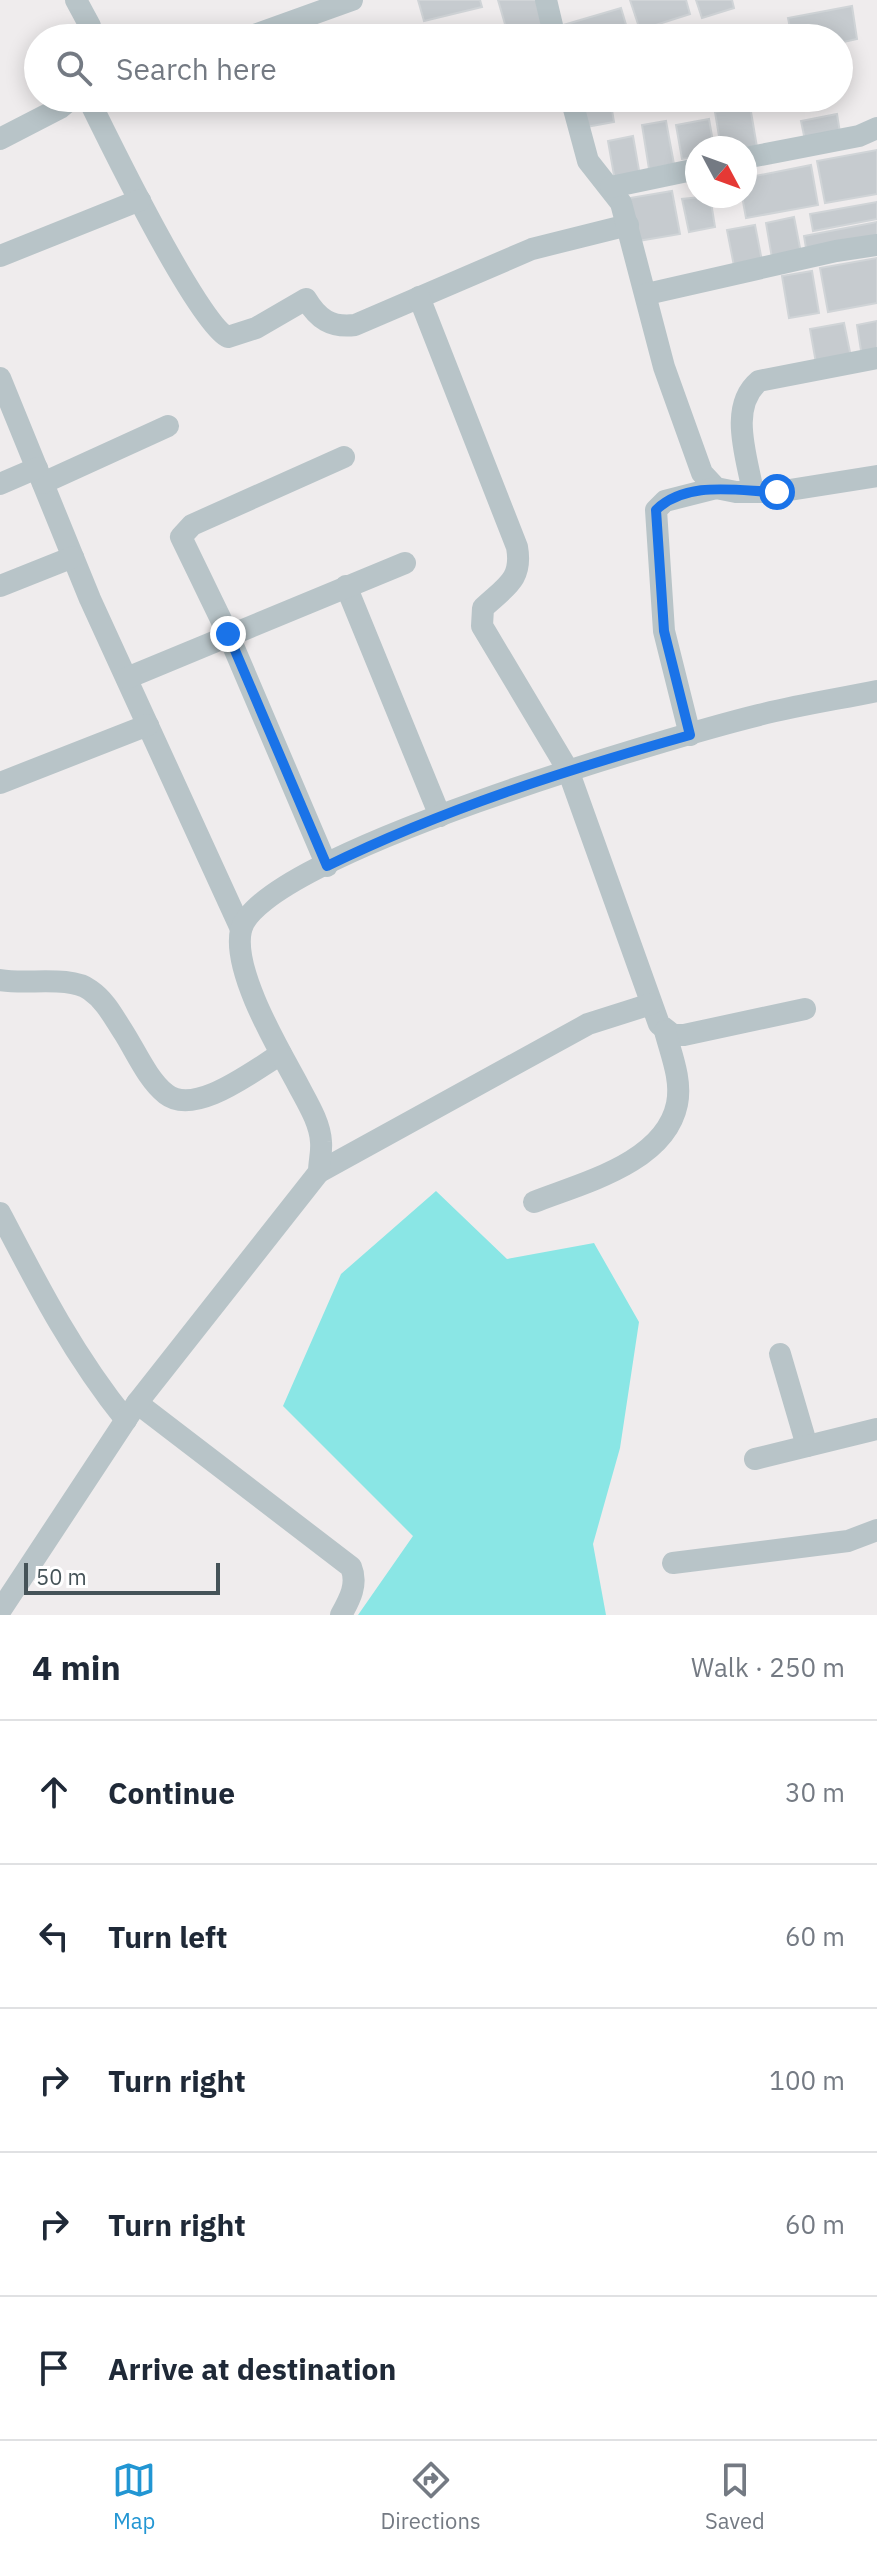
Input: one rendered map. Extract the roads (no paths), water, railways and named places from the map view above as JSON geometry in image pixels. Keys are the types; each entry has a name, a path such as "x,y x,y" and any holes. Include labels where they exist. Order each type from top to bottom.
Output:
{"street":[{"path":"76,0 89,24"},
{"path":"285,24 352,0"},
{"path":"546,0 552,24"},
{"path":"0,139 52,112"},
{"path":"95,112 140,200 211,324 228,337 256,328 306,299 324,321 340,327 355,325 532,249 628,225"},
{"path":"575,112 588,161 611,187 628,225 664,367 702,473 716,488"},
{"path":"757,156 859,136 877,128"},
{"path":"611,187 685,172"},
{"path":"0,256 140,200"},
{"path":"647,294 836,251 877,245"},
{"path":"419,297 517,547 519,562 516,578 483,608 482,626 568,770 651,1004 665,1031 678,1081 678,1102 660,1136 645,1150 607,1173 534,1202"},
{"path":"753,492 741,422 748,390 759,381 877,358"},
{"path":"0,378 73,557 241,929 246,976 281,1054 312,1112 321,1141 319,1172"},
{"path":"0,484 40,476 168,426"},
{"path":"327,866 228,634 181,537 182,532 344,457"},
{"path":"690,735 664,631 656,510 665,501 716,488 777,492 877,476"},
{"path":"0,586 73,557"},
{"path":"127,678 405,563"},
{"path":"346,586 440,816"},
{"path":"241,929 254,908 279,889 440,816 568,770 759,715 877,691"},
{"path":"0,783 98,741 148,725"},
{"path":"0,980 40,984 60,981 90,989 105,1003 152,1080 167,1096 183,1101 204,1099 281,1054"},
{"path":"0,1611 132,1411 319,1172 588,1024 651,1004"},
{"path":"665,1031 684,1035 805,1009"},
{"path":"0,1213 64,1335 92,1378 132,1411 351,1567 355,1577 353,1590 341,1615"},
{"path":"780,1354 807,1446"},
{"path":"755,1459 877,1429"},
{"path":"673,1563 848,1541 877,1530"}],"water":[{"path":"436,1191 507,1259 594,1243 639,1322 620,1448 593,1544 606,1615 358,1615 413,1536 283,1406 341,1274"}]}
